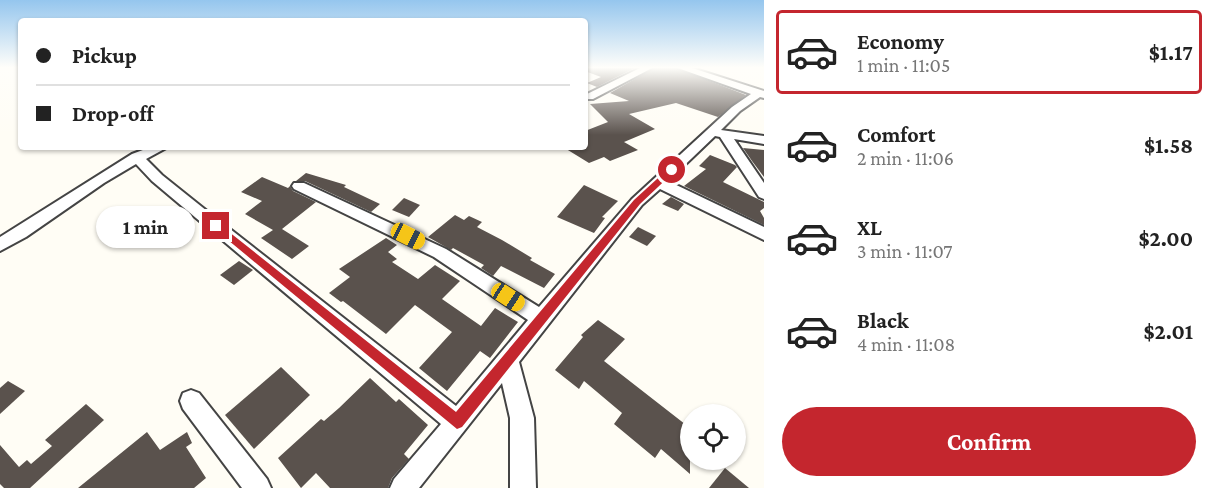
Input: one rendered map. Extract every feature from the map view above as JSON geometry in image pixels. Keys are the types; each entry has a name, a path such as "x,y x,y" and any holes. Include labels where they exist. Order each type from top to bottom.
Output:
{"street":[{"path":"589,97 603,90"},
{"path":"746,90 761,95"},
{"path":"403,488 637,202 658,182 719,134 736,109 761,95"},
{"path":"719,134 764,140"},
{"path":"719,134 764,194"},
{"path":"0,245 93,183 137,157 154,150"},
{"path":"137,157 165,185 457,422"},
{"path":"658,182 764,234"},
{"path":"299,186 441,253 542,319"},
{"path":"508,361 522,418 523,488"},
{"path":"191,401 258,488"}],"building":[{"path":"616,90 732,90 746,95 718,117 676,103 629,114 655,129 624,142 638,150 610,161 604,157 589,163 568,150 588,150 588,130 608,122 590,104 629,101 610,93"},
{"path":"743,148 764,150 764,177 752,161"},
{"path":"710,155 737,167 723,182 764,202 764,208 760,211 764,218 764,225 684,186 706,169 699,166"},
{"path":"306,173 346,185 344,187 380,204 371,212 305,181 296,181"},
{"path":"262,177 288,188 290,186 293,191 316,202 282,229 309,246 292,259 261,238 273,230 245,214 262,201 241,192"},
{"path":"584,185 618,201 602,217 605,218 594,233 557,217"},
{"path":"671,197 684,204 678,211 662,204"},
{"path":"404,198 420,205 409,217 392,210"},
{"path":"455,215 464,220 469,216 482,222 477,227 532,258 530,260 555,274 544,288 501,266 493,276 481,268 484,265 428,237"},
{"path":"180,225 181,238 165,242 164,228"},
{"path":"638,227 656,236 647,246 629,237"},
{"path":"386,238 397,245 388,252 397,259 392,262 418,279 435,265 460,281 442,299 481,326 495,308 518,322 490,358 480,351 447,391 419,368 452,332 415,305 386,334 329,293 350,277 339,269"},
{"path":"239,261 253,270 234,285 220,275"},
{"path":"598,320 625,339 604,361 680,420 680,465 661,449 655,458 614,424 622,413 584,381 579,389 555,370 583,337 581,335"},
{"path":"281,367 310,395 254,449 225,415"},
{"path":"370,378 396,402 399,399 428,425 404,454 409,459 392,478 388,488 330,488 316,473 301,488 278,458 321,419 324,421 339,408"},
{"path":"8,381 25,391 0,414 0,388"},
{"path":"86,404 104,420 30,488 4,488 0,484 0,445 19,467 27,460 31,464 52,446 45,440"},
{"path":"147,432 160,450 187,432 192,443 186,447 206,478 194,488 78,488"},
{"path":"723,470 727,470 749,488 709,488"}],"route":[{"path":"216,226 457,422 637,202 672,170"}]}
